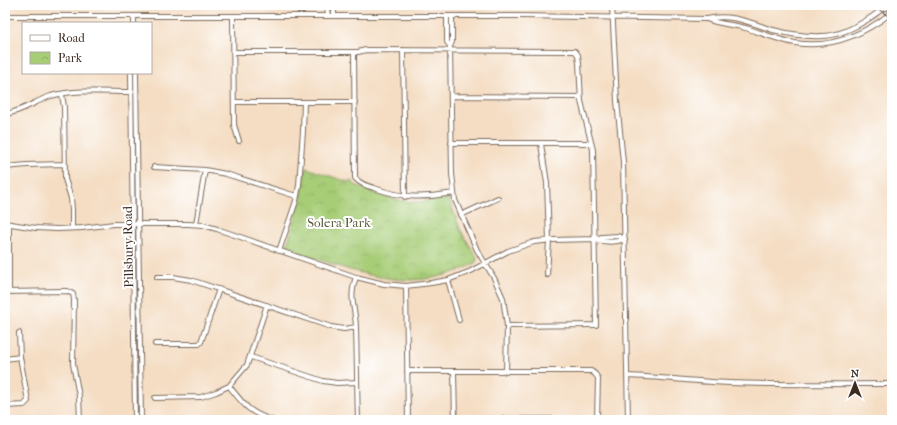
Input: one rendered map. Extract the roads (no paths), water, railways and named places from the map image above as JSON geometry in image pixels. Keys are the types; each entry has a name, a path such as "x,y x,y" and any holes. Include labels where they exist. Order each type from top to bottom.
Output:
{"street":[{"path":"327,5 328,16"},
{"path":"334,5 334,16"},
{"path":"612,5 617,101 623,162 628,420"},
{"path":"5,16 452,16 707,19 718,16 733,18 796,35 823,36 852,29 874,16 884,7 892,6 891,13 866,31 824,44 796,43 771,37 747,28 716,23 707,19"},
{"path":"134,16 134,22"},
{"path":"447,16 447,42 450,48"},
{"path":"452,16 452,42 450,48 451,143 455,200 477,250 486,262 503,298 507,326 506,372"},
{"path":"233,17 234,125 239,141"},
{"path":"233,52 354,52 366,50 450,48 575,50 578,55 581,97 593,150 596,325 507,326"},
{"path":"403,50 405,197"},
{"path":"354,52 355,178 358,182 387,193 405,197 429,197 454,192"},
{"name":"Pillsbury Road","path":"131,74 135,420"},
{"name":"Pillsbury Road","path":"136,74 141,420"},
{"path":"5,114 20,111 39,101 70,92 136,92"},
{"path":"62,94 64,107 65,179 72,210 72,228"},
{"path":"451,96 581,97"},
{"path":"234,102 355,102"},
{"path":"279,251 299,185 304,131 304,102"},
{"path":"451,143 591,143"},
{"path":"541,144 548,183 549,240 547,275"},
{"path":"5,167 65,164"},
{"path":"154,167 204,170 226,174 296,196"},
{"path":"196,224 204,170"},
{"path":"461,216 498,198"},
{"path":"80,420 79,396 73,364 73,294 67,291 7,292 7,224 36,228 72,228 114,224 196,224 356,277 384,284 406,286 431,284 448,280 471,271 508,251 534,242 549,240 595,239 602,242 618,242 625,239"},
{"path":"157,277 187,280 332,326 344,329 356,327"},
{"path":"356,277 352,289 352,300 356,327 358,420"},
{"path":"448,280 459,320"},
{"path":"406,286 408,420"},
{"path":"155,344 199,344 201,342 218,289"},
{"path":"155,398 201,397 230,386 243,371 251,357 267,305"},
{"path":"5,406 24,405 28,398 20,357 20,333"},
{"path":"5,359 20,357"},
{"path":"251,357 322,381 337,383 357,382"},
{"path":"407,371 591,371 598,378 597,420 455,420 454,372"},
{"path":"627,376 664,377 731,384 892,384"},
{"path":"230,386 241,402 252,412 272,420"}],"railway":[{"path":"873,5 892,19"}],"park label":[{"name":"Solera Park","path":"339,222"}]}
